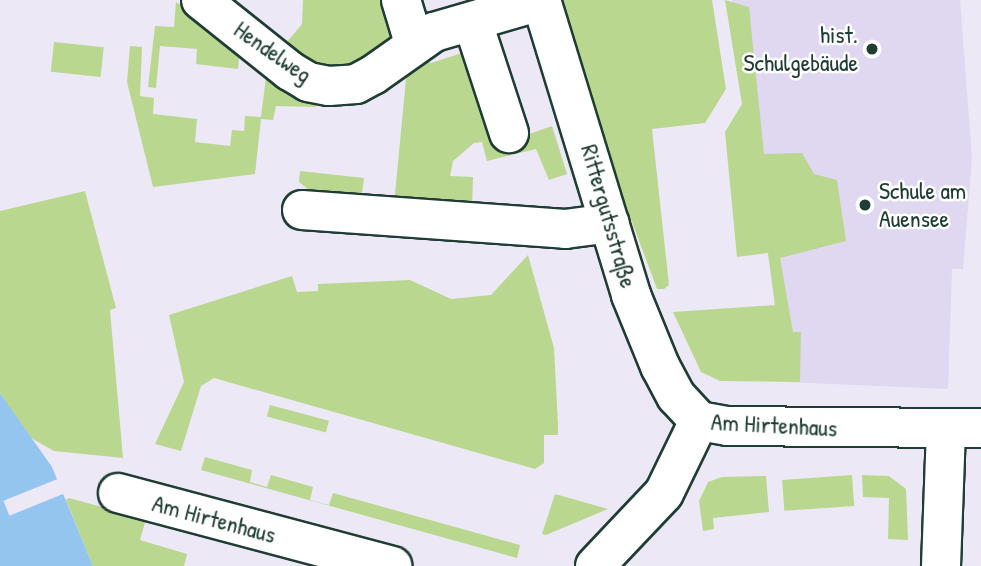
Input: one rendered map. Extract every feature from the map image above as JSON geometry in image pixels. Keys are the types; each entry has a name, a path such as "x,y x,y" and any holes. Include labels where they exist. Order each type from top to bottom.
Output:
{"street":[{"name":"Hendelweg","path":"201,0 290,71 308,82 329,86 356,84 378,73 414,43 541,1"},
{"path":"401,0 414,43"},
{"name":"Rittergutsstraße","path":"541,1 610,223 660,366 676,396 699,421"},
{"path":"473,23 509,133"},
{"path":"302,210 565,229 610,223"},
{"name":"Am Hirtenhaus","path":"595,566 664,493 699,421 727,426 964,429"},
{"path":"941,566 964,429"},
{"name":"Am Hirtenhaus","path":"118,493 392,566"}],"shaded area":[{"name":"Schule am Auensee","path":"732,0 960,0 972,158 963,269 952,269 948,389 786,382"}],"green space":[{"path":"303,0 393,0 395,41 332,75 283,47 302,24"},
{"path":"563,0 712,0 726,89 705,123 652,129 669,285 664,289 657,289 625,203"},
{"path":"725,0 749,7 764,154 802,153 814,174 837,180 846,241 780,258 793,332 801,332 800,382 720,381 701,372 673,312 775,305 768,253 737,257 725,132 742,104"},
{"path":"176,2 240,48 238,69 196,64 197,49 160,46 156,88 148,87 155,26 174,27"},
{"path":"54,42 104,47 101,77 51,72"},
{"path":"130,46 142,47 140,96 154,98 153,114 197,119 195,142 230,146 232,130 244,131 245,116 261,117 267,69 317,100 316,107 276,106 273,120 261,119 255,174 153,187 127,82"},
{"path":"465,52 526,135 552,126 567,174 549,180 536,149 487,161 482,142 474,143 453,161 450,176 473,177 472,208 394,204 407,69 421,59 431,63"},
{"path":"300,171 364,178 361,201 317,196 299,182"},
{"path":"85,191 116,308 110,310 123,458 54,451 31,438 0,393 0,211"},
{"path":"528,255 554,348 558,425 558,435 544,435 544,463 535,469 214,378 201,386 181,451 155,444 184,382 169,315 292,276 297,292 318,291 318,284 410,280 451,299 491,295"},
{"path":"270,405 329,421 326,432 267,417"},
{"path":"205,457 252,470 250,482 267,487 271,475 313,487 310,500 329,505 333,493 520,545 517,558 201,470"},
{"path":"852,475 854,506 784,511 782,480"},
{"path":"862,475 889,476 906,489 908,540 888,539 889,498 863,497"},
{"path":"766,476 769,512 713,518 714,529 703,531 699,501 708,482 722,477"},
{"path":"555,494 608,509 546,535 542,534"},
{"path":"69,498 146,519 140,540 187,554 184,566 93,566 66,500"}],"water":[{"path":"0,393 52,467 93,566 0,566"}],"pier":[{"path":"60,478 66,493 9,516 3,501"}],"place":[{"name":"hist. Schulgebäude","path":"872,49"},
{"name":"Schule am Auensee","path":"865,205"}]}
